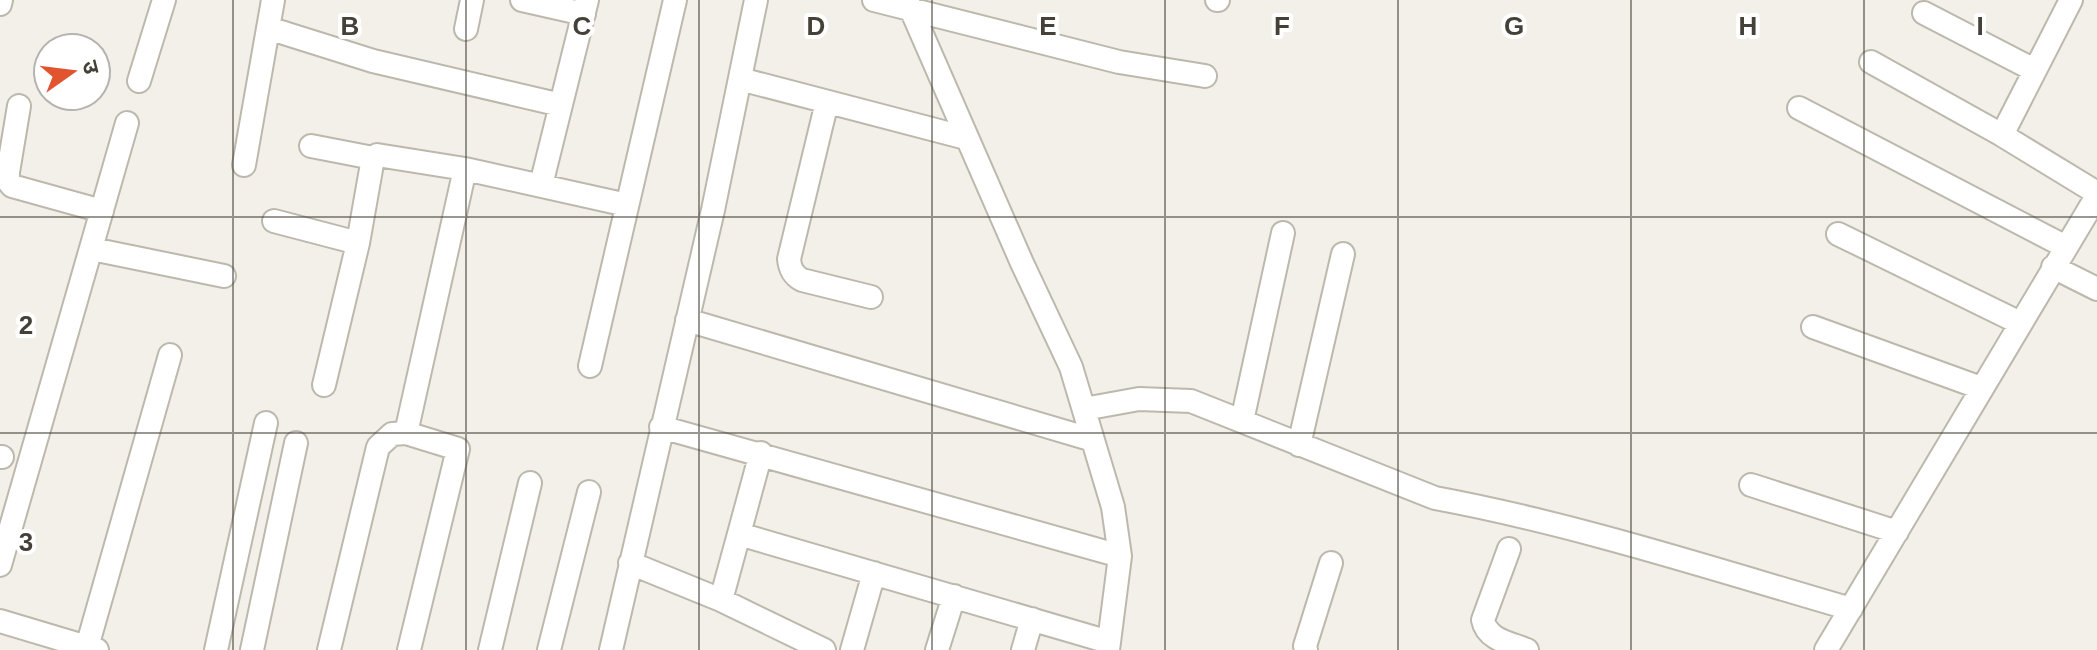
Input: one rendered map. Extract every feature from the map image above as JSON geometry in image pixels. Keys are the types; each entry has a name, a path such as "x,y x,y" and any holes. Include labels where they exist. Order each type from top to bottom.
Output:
{"street":[{"path":"139,81 164,0"},
{"path":"244,165 273,0"},
{"path":"466,29 472,0"},
{"path":"522,0 585,7 541,185"},
{"path":"590,366 675,0"},
{"path":"611,650 713,210 756,0"},
{"path":"874,0 909,5 1119,62 1205,76"},
{"path":"2002,135 2071,0"},
{"path":"739,534 1032,619 1108,646 1120,556 1113,507 1071,367 909,5"},
{"path":"1924,13 2034,70"},
{"path":"268,28 373,61 561,105"},
{"path":"1826,650 2097,194 2002,135 1871,62"},
{"path":"740,79 966,138"},
{"path":"827,102 789,259 790,266 796,277 802,280 871,297"},
{"path":"19,106 8,181 12,186 102,211"},
{"path":"1799,108 2066,247"},
{"path":"0,565 127,123"},
{"path":"311,146 373,158 377,155 392,156 465,169 627,205"},
{"path":"324,385 358,243 373,158"},
{"path":"406,433 465,169"},
{"path":"274,221 358,243"},
{"path":"1242,421 1283,233"},
{"path":"1838,234 2020,323"},
{"path":"92,249 224,276"},
{"path":"1299,445 1343,254"},
{"path":"2053,267 2097,289"},
{"path":"687,320 1093,440"},
{"path":"1813,327 1981,388"},
{"path":"0,621 92,649 170,355"},
{"path":"1084,409 1139,399 1191,401 1435,498 1639,547 1851,609"},
{"path":"216,650 266,423"},
{"path":"661,427 1120,556"},
{"path":"329,650 378,447 392,434 406,433 458,449 409,650"},
{"path":"252,650 296,443"},
{"path":"721,600 761,453"},
{"path":"490,650 530,483"},
{"path":"1751,485 1897,532"},
{"path":"549,650 589,492"},
{"path":"1509,549 1483,620 1492,636 1527,650"},
{"path":"630,563 721,600 824,650"},
{"path":"1306,650 1331,563"},
{"path":"852,650 874,573"},
{"path":"937,650 954,596"},
{"path":"1023,650 1032,619"}]}
